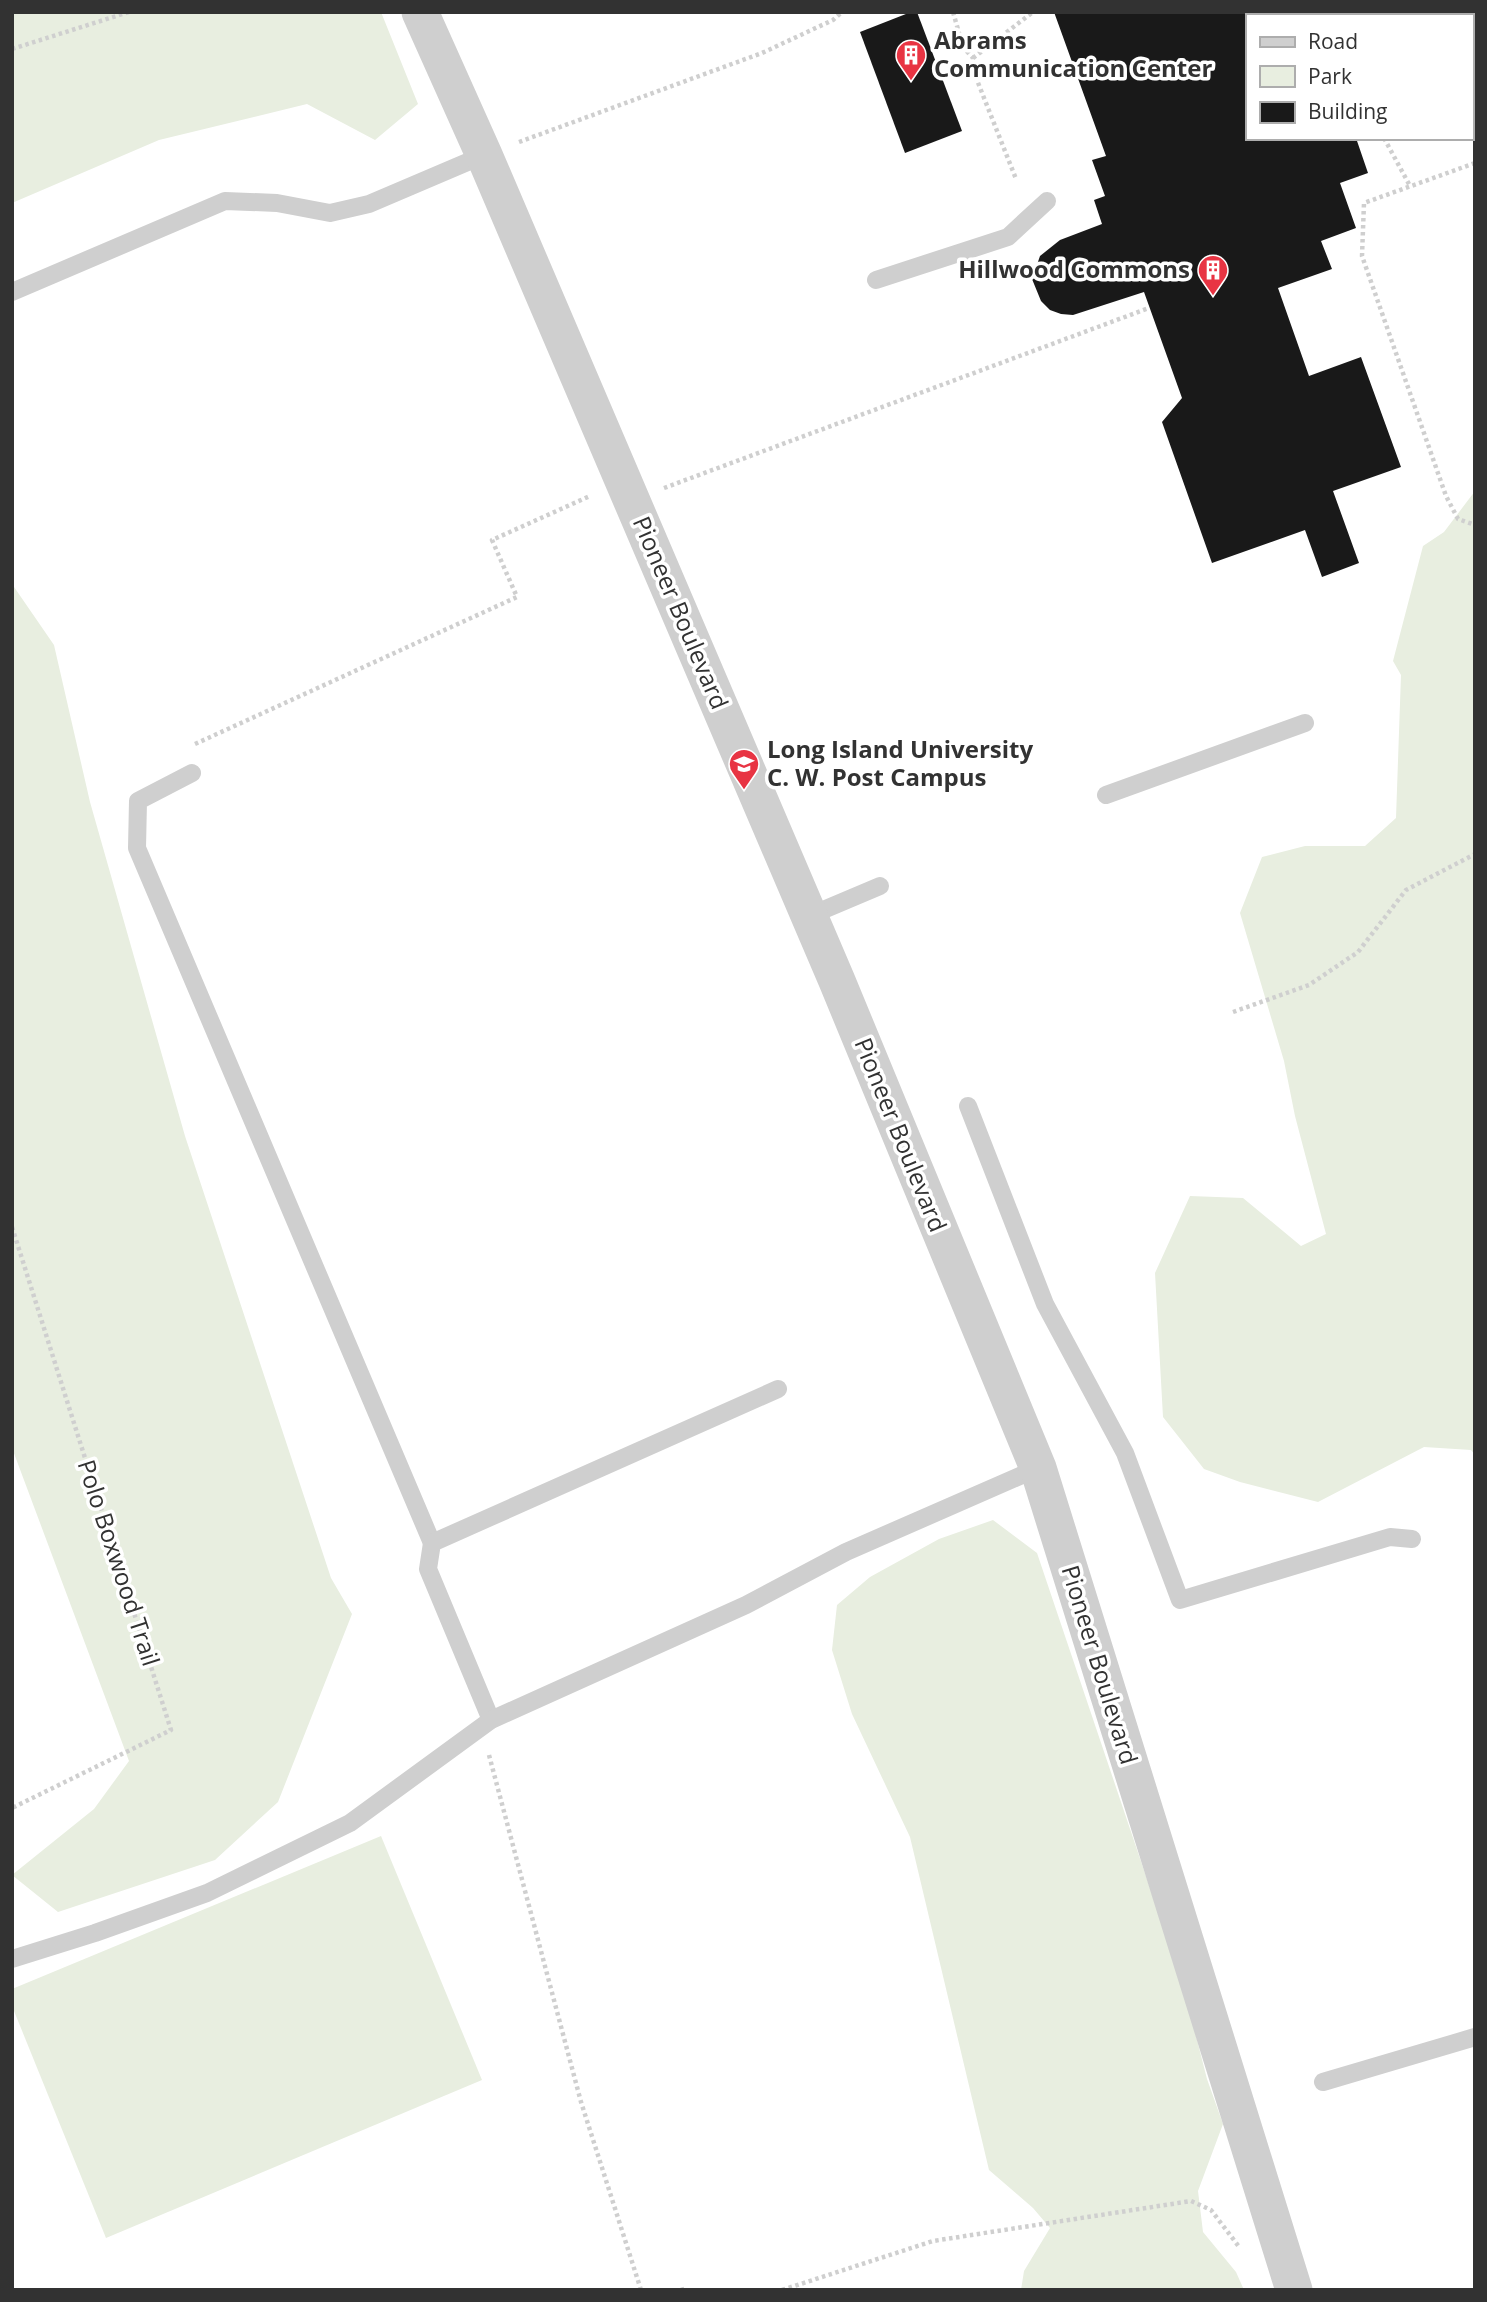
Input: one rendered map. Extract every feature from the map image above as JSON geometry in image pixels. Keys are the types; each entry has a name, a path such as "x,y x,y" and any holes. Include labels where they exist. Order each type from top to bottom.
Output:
{"street":[{"name":"Pioneer Boulevard","path":"419,12 484,155 809,916 1038,1468 1291,2279"}],"lane":[{"path":"12,292 225,201 277,203 330,212 369,204 484,155"},
{"path":"876,280 1008,237 1046,201"},
{"path":"1106,795 1304,723"},
{"path":"192,773 138,801 137,848 432,1543 429,1569 487,1723"},
{"path":"809,916 880,886"},
{"path":"968,1106 1045,1304 1125,1453 1180,1600 1390,1537 1412,1539"},
{"path":"432,1543 778,1390"},
{"path":"12,1959 207,1893 350,1823 487,1723 746,1605 846,1552 1038,1468"},
{"path":"1323,2082 1475,2037"}],"path":[{"path":"12,49 129,12"},
{"path":"484,155 762,53 832,20 842,12"},
{"path":"953,12 963,47 973,58 973,70 1016,179"},
{"path":"973,58 1033,12"},
{"path":"1385,140 1410,186"},
{"path":"1475,163 1364,202 1362,256 1446,496 1458,519 1475,525"},
{"path":"1233,1012 1309,985 1358,952 1406,890 1475,854"},
{"name":"Polo Boxwood Trail","path":"12,1227 171,1730 12,1808"},
{"path":"487,1723 496,1786 565,2034 581,2102 641,2290"},
{"path":"782,2290 933,2241 1191,2201 1211,2210 1249,2260 1291,2279"},
{"path":"681,2290 687,2288"}],"green space":[{"path":"12,12 381,12 418,104 375,140 307,104 159,140 12,203"},
{"path":"1475,491 1475,1455 1471,1450 1424,1447 1318,1502 1240,1482 1204,1469 1163,1417 1155,1273 1190,1196 1243,1198 1301,1246 1326,1234 1295,1116 1284,1061 1240,913 1262,857 1305,846 1365,846 1396,818 1401,675 1393,661 1423,546 1444,532"},
{"path":"12,584 54,645 90,802 185,1136 331,1578 352,1614 278,1802 215,1860 58,1912 12,1875 94,1809 129,1761 12,1448"},
{"path":"993,1520 1037,1553 1184,1989 1207,2079 1223,2124 1198,2191 1203,2232 1236,2272 1244,2290 1021,2290 1024,2271 1050,2228 1033,2208 989,2170 910,1837 852,1714 832,1650 837,1605 870,1577 939,1539"},
{"path":"381,1836 482,2080 106,2238 12,2006 12,1989"}],"building":[{"name":"Abrams Communication Center","path":"917,12 962,131 905,153 860,32"},
{"name":"Hillwood Commons","path":"1054,12 1256,12 1257,14 1246,14 1246,140 1357,140 1368,173 1340,183 1356,228 1321,241 1332,269 1278,288 1309,376 1361,357 1401,467 1333,491 1359,563 1322,577 1305,530 1212,563 1162,422 1182,398 1144,292 1073,315 1050,310 1041,301 1032,279 1040,256 1060,240 1102,224 1094,200 1105,196 1092,160 1106,156"}],"place":[{"name":"Abrams Communication Center","path":"911,82"},
{"name":"Hillwood Commons","path":"1213,297"},
{"name":"Long Island University C. W. Post Campus","path":"744,791"}]}
